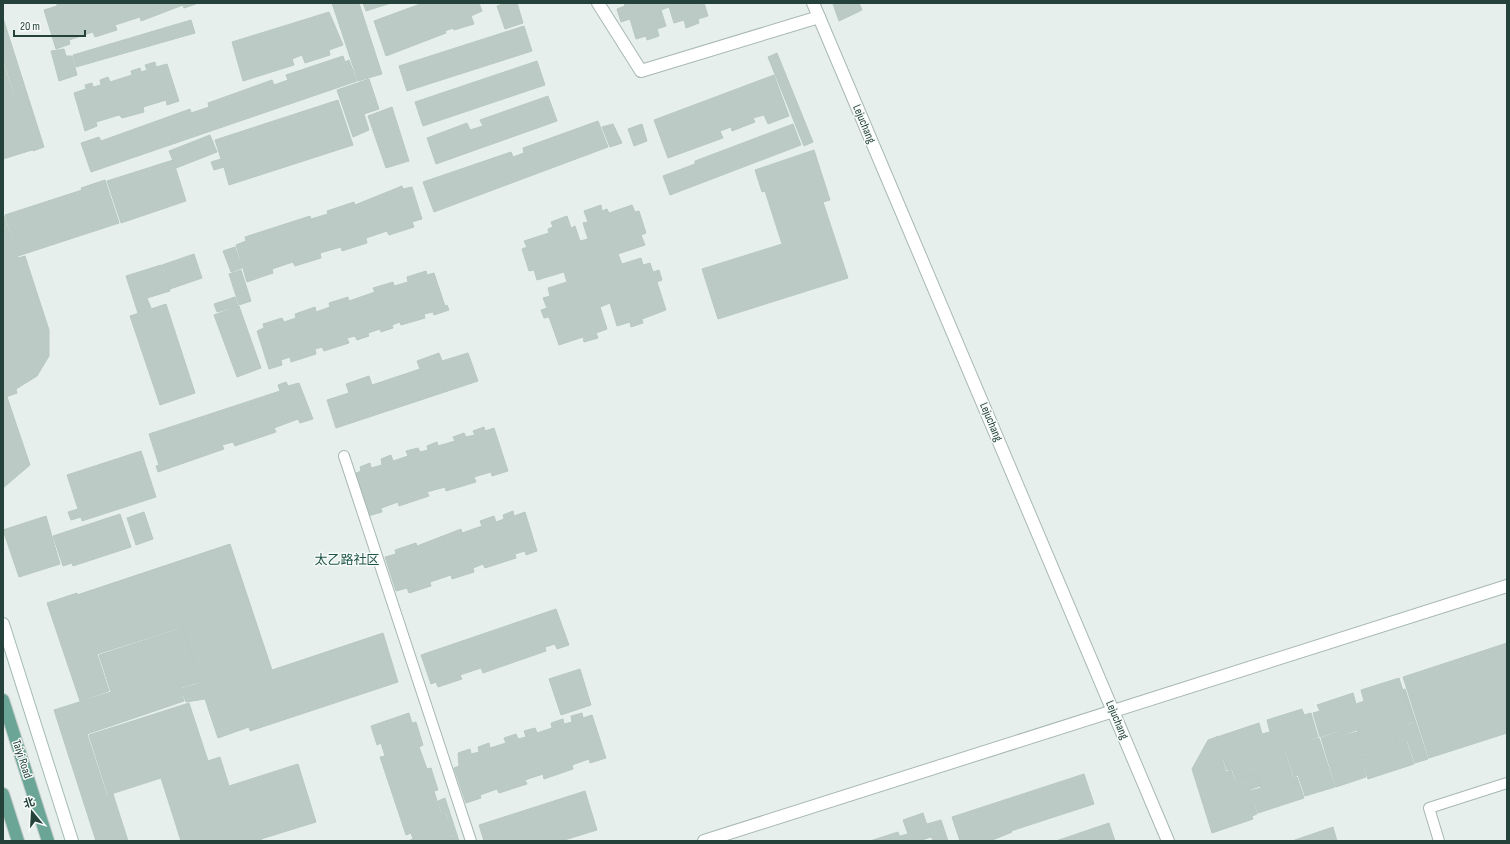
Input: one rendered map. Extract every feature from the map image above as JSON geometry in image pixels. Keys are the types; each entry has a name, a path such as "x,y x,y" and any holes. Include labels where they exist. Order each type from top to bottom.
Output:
{"main road":[{"name":"Taiyi Road","path":"3,700 48,841"},
{"path":"3,794 18,841"}],"street":[{"path":"598,3 641,70 819,17"},
{"name":"Lejuchang","path":"813,3 1168,841"},
{"path":"704,841 1507,586"},
{"path":"3,624 72,841"}],"lane":[{"path":"344,456 471,841"},
{"path":"1439,841 1429,808 1507,783"}],"building":[{"path":"57,3 196,4 184,8 183,5 141,21 140,17 115,25 117,30 95,37 93,32 69,40 70,44 56,49 44,10 57,6"},
{"path":"332,3 359,3 382,74 358,81"},
{"path":"363,3 391,3 366,11"},
{"path":"423,3 479,3 482,11 471,16 474,24 454,30 453,28 445,31 446,33 386,56 374,21"},
{"path":"505,3 517,3 523,23 505,29 497,6"},
{"path":"624,3 704,3 708,16 698,19 699,23 686,28 684,20 674,23 669,7 661,10 666,26 657,29 659,36 647,40 646,36 636,39 630,19 621,22 617,9 625,6"},
{"path":"859,3 862,10 839,21 833,4"},
{"path":"329,12 343,45 329,50 330,55 305,63 302,55 292,59 294,65 243,81 232,42"},
{"path":"3,18 44,147 33,151 3,62"},
{"path":"191,20 195,33 76,67 73,55"},
{"path":"524,26 532,51 407,91 399,66"},
{"path":"64,49 66,56 72,56 77,75 59,81 51,51"},
{"path":"777,53 813,142 804,146 768,57"},
{"path":"343,56 345,62 349,60 357,81 91,172 81,143 99,137 101,141 190,109 191,113 209,107 208,103 272,80 274,85 288,80 286,75"},
{"path":"537,61 545,85 423,126 415,102"},
{"path":"155,62 156,67 167,64 179,101 167,105 166,100 143,107 144,112 122,118 119,115 96,122 97,126 85,131 74,93 86,89 85,85 92,83 93,87 101,85 100,80 108,77 110,82 132,75 131,71 140,68 141,72 147,70 145,65"},
{"path":"3,63 32,150 3,159"},
{"path":"774,75 789,116 768,124 764,115 753,118 755,122 732,131 731,127 720,131 723,138 668,158 654,120"},
{"path":"369,79 379,109 364,114 369,130 353,137 337,90"},
{"path":"548,96 557,121 436,164 427,138 467,123 470,130 483,126 480,120"},
{"path":"338,100 353,145 229,185 224,167 214,170 211,162 221,159 215,140"},
{"path":"392,107 409,161 386,168 368,116"},
{"path":"598,121 608,147 434,212 423,182 511,152 513,157 524,153 523,148"},
{"path":"613,124 622,143 610,147 602,127"},
{"path":"642,124 647,141 634,146 628,129"},
{"path":"793,124 801,145 670,195 663,176 695,164 695,161"},
{"path":"210,135 217,152 176,168 169,151"},
{"path":"814,150 830,200 823,202 848,278 718,319 702,269 782,244 765,191 762,192 755,170"},
{"path":"173,160 186,201 121,223 107,181"},
{"path":"105,180 119,223 18,256 5,215 82,190 81,188"},
{"path":"402,186 403,189 412,187 422,219 412,222 414,227 389,235 387,231 366,238 367,243 342,251 341,247 320,253 321,258 295,266 293,262 272,269 273,273 247,282 236,245 246,241 245,237 310,216 311,219 328,214 327,211 354,202 355,205"},
{"path":"601,205 602,211 607,209 609,213 632,205 635,212 639,211 646,233 641,235 645,245 618,254 622,264 641,258 643,265 650,263 653,272 659,270 662,280 657,282 666,310 642,319 643,323 631,327 630,322 617,326 610,303 600,307 607,329 596,333 598,338 584,342 583,337 559,345 549,317 544,318 541,310 547,308 543,298 550,296 548,288 567,282 564,272 537,280 534,270 529,271 522,249 527,247 524,241 549,233 548,229 553,227 551,222 567,216 571,228 575,226 580,241 588,239 583,223 588,222 584,211"},
{"path":"3,216 18,258 25,256 49,330 49,356 37,376 16,389 17,393 3,398"},
{"path":"235,247 242,268 231,272 223,251"},
{"path":"194,254 202,278 170,289 162,265"},
{"path":"161,265 170,291 147,298 151,308 138,313 126,276"},
{"path":"241,270 251,301 239,305 229,274"},
{"path":"426,271 427,275 434,273 445,306 447,305 449,310 434,315 433,312 424,314 425,318 401,325 400,322 392,325 393,328 381,332 380,329 368,333 369,336 357,340 355,336 347,338 349,343 324,351 322,347 315,349 316,354 291,362 290,357 281,360 282,365 269,369 257,331 264,328 263,324 282,318 284,322 296,318 295,314 315,307 316,312 330,307 329,303 348,297 349,301 375,292 373,288 393,282 394,286 408,282 407,277"},
{"path":"235,297 238,306 217,312 214,304"},
{"path":"166,304 195,393 160,405 130,316"},
{"path":"239,306 261,368 237,377 214,315"},
{"path":"439,353 442,361 468,353 478,381 336,428 327,400 349,393 346,384 369,376 372,385 420,369 417,361"},
{"path":"286,382 288,386 299,383 313,419 300,423 298,419 274,428 276,432 235,446 233,442 222,445 224,449 158,472 156,466 159,465 149,434 280,391 278,385"},
{"path":"7,397 30,465 3,488 3,398"},
{"path":"484,427 485,431 494,428 508,471 492,476 491,472 474,477 476,482 446,491 445,487 427,492 429,496 399,506 398,502 381,508 382,512 368,516 354,474 361,471 360,467 370,463 371,468 382,465 381,459 391,455 393,461 408,456 406,451 418,448 420,452 428,450 427,446 437,442 438,446 455,441 453,437 464,433 466,437 475,435 473,431"},
{"path":"141,451 156,497 82,521 81,517 71,520 68,512 78,509 67,475"},
{"path":"513,511 514,516 525,512 537,551 526,555 525,551 515,554 516,558 485,568 483,564 473,568 474,572 452,579 451,575 430,582 431,586 409,593 407,588 396,591 385,557 396,554 395,550 416,543 417,546 461,529 462,533 482,526 480,521 494,516 496,522 504,519 503,515"},
{"path":"144,512 153,539 136,545 127,518"},
{"path":"120,514 131,547 73,566 72,563 63,566 53,536"},
{"path":"46,516 60,564 19,577 3,530"},
{"path":"230,544 272,670 383,633 398,682 250,731 249,727 218,738 205,699 186,702 181,689 200,683 182,627 97,654 109,691 80,701 47,603 77,593 77,595"},
{"path":"556,609 569,645 557,649 555,644 545,647 546,651 483,673 481,668 460,675 462,679 438,687 436,682 431,684 421,655"},
{"path":"182,628 199,682 180,688 184,701 87,734 107,796 113,794 128,841 96,841 54,710 111,692 99,655"},
{"path":"1507,643 1507,733 1429,758 1403,677"},
{"path":"580,669 591,705 561,715 549,679"},
{"path":"1399,678 1413,722 1392,730 1397,744 1406,741 1414,764 1368,779 1360,756 1365,755 1357,730 1343,735 1341,730 1320,737 1313,713 1320,711 1317,705 1353,693 1356,704 1364,701 1361,690"},
{"path":"1405,689 1428,759 1415,763 1407,740 1397,743 1393,730 1414,723 1403,690"},
{"path":"189,703 208,761 220,757 229,786 298,764 316,822 261,839 262,841 181,841 161,778 108,795 89,735"},
{"path":"1302,709 1304,715 1311,713 1318,737 1284,749 1293,778 1297,777 1304,798 1258,813 1250,791 1261,788 1256,774 1236,780 1232,769 1227,770 1223,758 1227,757 1220,736 1259,723 1262,734 1270,732 1267,720"},
{"path":"409,713 412,723 416,722 423,745 419,747 427,769 431,768 438,790 434,791 441,814 445,813 453,835 449,836 450,841 408,841 413,839 411,833 406,835 380,757 385,756 381,743 377,745 371,726"},
{"path":"582,713 583,718 592,715 606,758 590,763 589,759 572,765 573,769 544,779 543,774 525,780 527,784 499,793 497,789 480,795 481,798 466,803 454,768 459,766 458,753 470,749 471,754 479,752 478,747 489,743 490,748 506,743 504,738 516,734 518,739 526,737 524,731 535,728 537,733 552,728 551,723 563,719 564,724 572,722 571,716"},
{"path":"1341,731 1342,736 1357,732 1364,754 1359,755 1366,777 1336,787 1321,738"},
{"path":"1219,736 1226,756 1222,758 1226,772 1231,770 1235,781 1256,774 1260,786 1249,790 1257,814 1252,816 1253,819 1212,833 1192,769 1208,740"},
{"path":"1319,738 1335,787 1305,796 1298,775 1294,777 1285,749"},
{"path":"1084,774 1094,804 1011,831 1012,832 990,841 960,841 952,817"},
{"path":"585,791 597,830 561,841 484,841 479,825"},
{"path":"445,798 459,841 451,841 450,837 454,836 446,812 442,813 438,801"},
{"path":"923,813 931,837 919,841 902,841 900,836 908,834 903,820"},
{"path":"941,820 948,841 933,841 927,824"},
{"path":"1109,823 1115,841 1056,841"},
{"path":"1333,827 1337,841 1292,841"},
{"path":"898,832 901,841 870,841"}],"district":[{"name":"太乙路社区","path":"347,560"}]}
